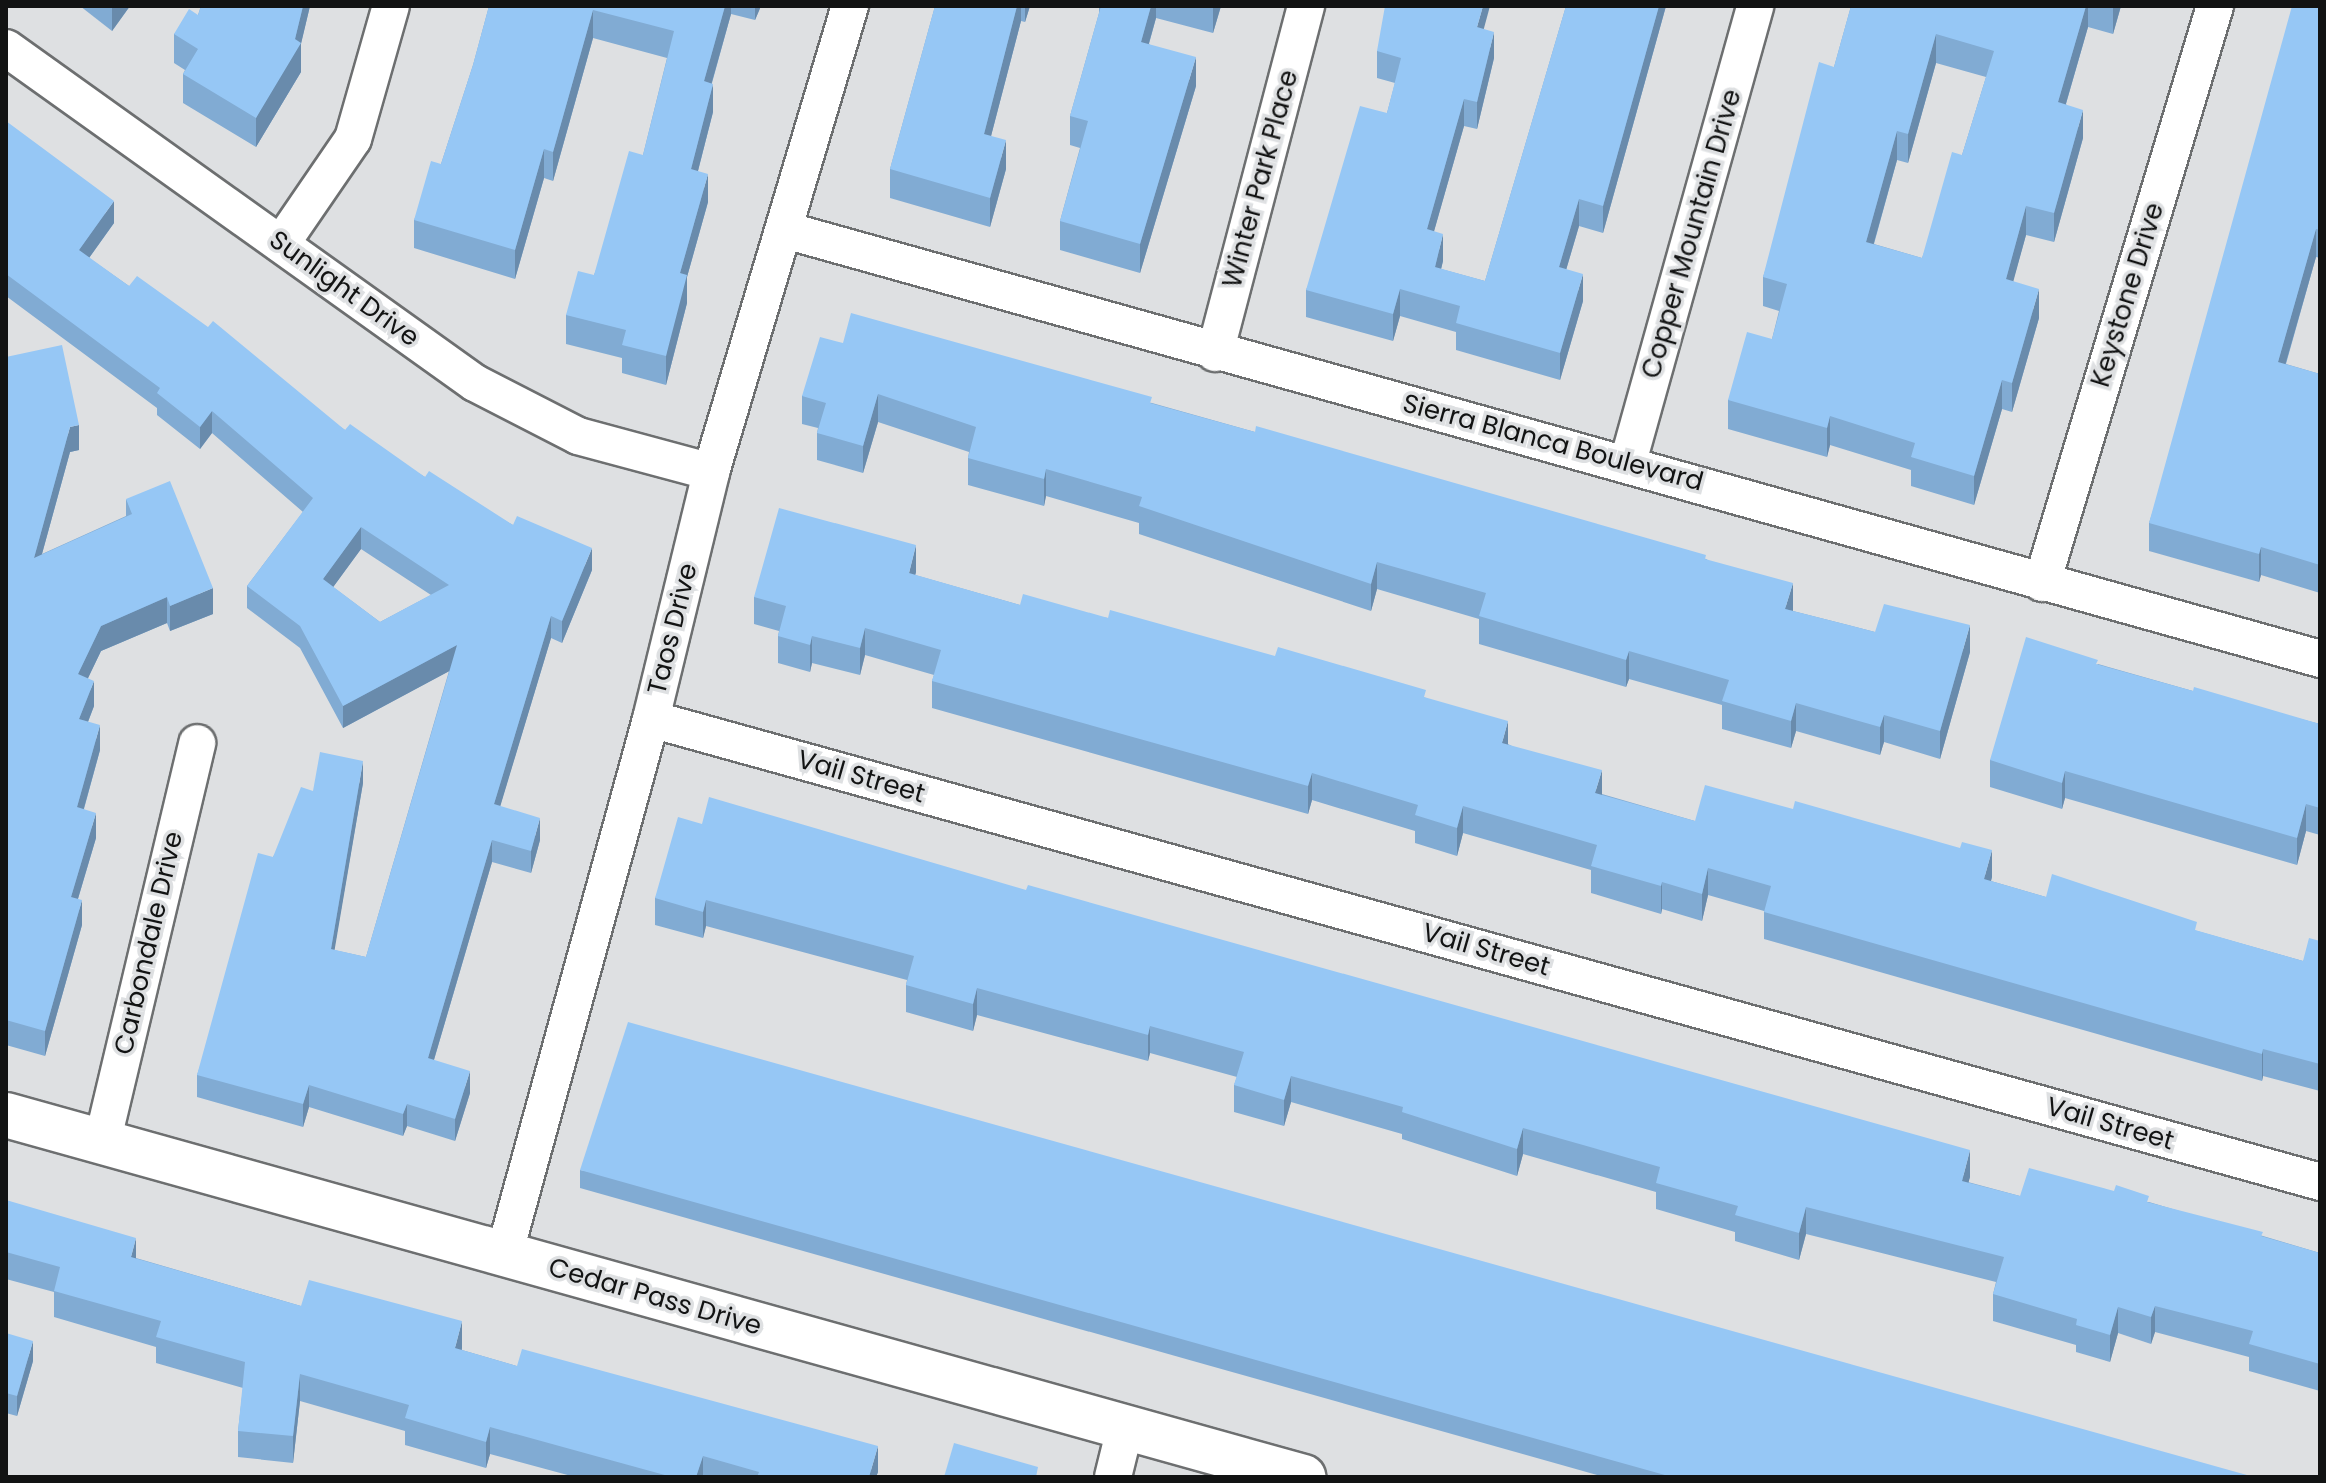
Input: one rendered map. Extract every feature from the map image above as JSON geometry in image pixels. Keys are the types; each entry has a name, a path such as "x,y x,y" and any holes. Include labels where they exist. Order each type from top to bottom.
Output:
{"street":[{"path":"281,244 353,139 391,6"},
{"name":"Taos Drive","path":"504,1255 651,719 711,472 850,6"},
{"name":"Winter Park Place","path":"1215,353 1306,6"},
{"name":"Copper Mountain Drive","path":"1628,462 1755,6"},
{"name":"Keystone Drive","path":"2042,583 2215,6"},
{"name":"Sunlight Drive","path":"6,48 475,383 578,436 711,472"},
{"name":"Sierra Blanca Boulevard","path":"785,230 1215,353 1628,462 2042,583 2320,659"},
{"name":"Vail Street","path":"651,719 2320,1182"},
{"name":"Carbondale Drive","path":"102,1143 197,743"},
{"name":"Cedar Pass Drive","path":"6,1115 1303,1477"},
{"path":"1113,1477 1125,1428"}],"building":[{"path":"201,6 303,6 295,39 301,43 256,118 183,74 198,49 174,34 189,9 198,15"},
{"path":"489,6 725,6 704,81 713,84 691,169 708,174 680,273 687,275 666,356 622,345 626,330 566,315 578,271 594,275 629,151 643,155 674,31 593,10 553,152 544,149 515,250 414,220 431,161 441,164"},
{"path":"935,6 1017,6 984,134 1006,140 990,198 890,169"},
{"path":"1101,6 1151,6 1141,42 1196,57 1140,244 1060,221 1088,121 1070,116"},
{"path":"1385,6 1483,6 1477,27 1494,32 1477,102 1464,99 1427,229 1443,234 1435,267 1485,281 1566,6 1659,6 1603,206 1579,199 1559,267 1583,274 1560,353 1456,323 1460,306 1400,289 1393,314 1306,290 1360,106 1387,113 1401,58 1377,51"},
{"path":"1851,6 2086,6 2058,102 2083,110 2054,213 2026,206 2006,279 2039,289 2012,383 2002,380 1974,476 1911,457 1915,443 1830,416 1827,428 1728,400 1747,332 1772,339 1787,284 1763,277 1819,62 1834,67","holes":["1936,34 1994,51 1962,155 1952,152 1922,258 1866,242 1897,131 1908,134"]},
{"path":"2292,6 2320,6 2320,230 2316,229 2278,362 2320,374 2320,565 2261,547 2259,554 2149,523"},
{"path":"6,121 114,201 79,250 129,286 137,276 208,327 213,321 345,430 350,424 425,477 429,471 513,525 517,516 592,548 562,621 551,616 494,804 540,818 531,851 492,840 428,1058 470,1071 455,1119 407,1104 403,1114 309,1085 303,1104 197,1075 258,853 273,857 301,787 313,791 320,752 363,761 331,949 366,957 457,645 343,706 300,626 247,586 313,498 212,411 200,427 157,393 160,388 6,274","holes":["361,527 449,585 380,622 323,579"]},
{"path":"851,313 1152,397 1150,403 1255,432 1256,426 1706,555 1705,559 1793,583 1785,609 1875,632 1884,604 1970,625 1940,731 1884,715 1880,727 1796,703 1791,721 1722,701 1729,680 1629,651 1626,660 1479,616 1486,593 1377,562 1371,584 1139,506 1142,497 1046,469 1044,479 968,458 976,427 878,394 863,446 817,433 826,403 802,396 820,337 843,343"},
{"path":"62,345 79,425 70,427 34,558 132,514 126,499 170,481 213,588 170,606 167,597 101,626 78,674 94,681 79,719 100,725 77,807 96,813 71,897 82,900 45,1031 6,1020 6,357"},
{"path":"779,508 916,545 909,573 1020,605 1023,594 1108,618 1110,610 1275,656 1278,647 1426,690 1424,697 1508,721 1502,743 1602,770 1595,793 1695,821 1705,785 1793,809 1795,801 1960,848 1962,842 1992,850 1984,879 2046,897 2052,874 2197,922 2195,930 2303,961 2309,938 2320,941 2320,1064 2263,1049 2262,1054 1764,912 1771,886 1708,868 1702,894 1662,882 1661,886 1591,866 1597,845 1463,806 1457,828 1415,815 1418,805 1312,773 1308,786 932,681 941,650 865,628 860,648 812,636 810,645 778,636 786,606 754,597"},
{"path":"2026,637 2098,660 2096,664 2193,691 2194,687 2320,724 2320,808 2306,804 2297,838 2065,771 2062,783 1990,760"},
{"path":"709,797 1026,890 1028,885 1970,1150 1962,1181 2020,1196 2029,1168 2114,1191 2116,1185 2149,1196 2147,1202 2263,1232 2261,1236 2320,1253 2320,1364 2249,1344 2253,1331 2155,1306 2151,1317 2118,1307 2110,1335 2076,1325 2077,1319 1993,1294 2004,1257 1806,1207 1799,1233 1735,1215 1738,1206 1656,1183 1660,1167 1523,1128 1517,1149 1402,1112 1403,1107 1291,1076 1284,1100 1234,1085 1244,1052 1150,1026 1148,1035 977,988 973,1004 906,985 914,956 706,900 703,912 655,898 678,817 702,824"},
{"path":"628,1022 2254,1477 1672,1477 580,1170"},
{"path":"6,1200 136,1238 131,1257 301,1306 309,1280 462,1321 455,1348 517,1366 522,1349 878,1446 869,1477 757,1477 759,1472 703,1456 696,1477 672,1477 490,1427 486,1442 405,1418 409,1405 300,1374 293,1436 238,1431 245,1362 156,1337 161,1321 54,1291 60,1267 6,1252"},
{"path":"6,1333 33,1341 17,1396 6,1393"},
{"path":"954,1443 1038,1467 1036,1477 944,1477"}]}
